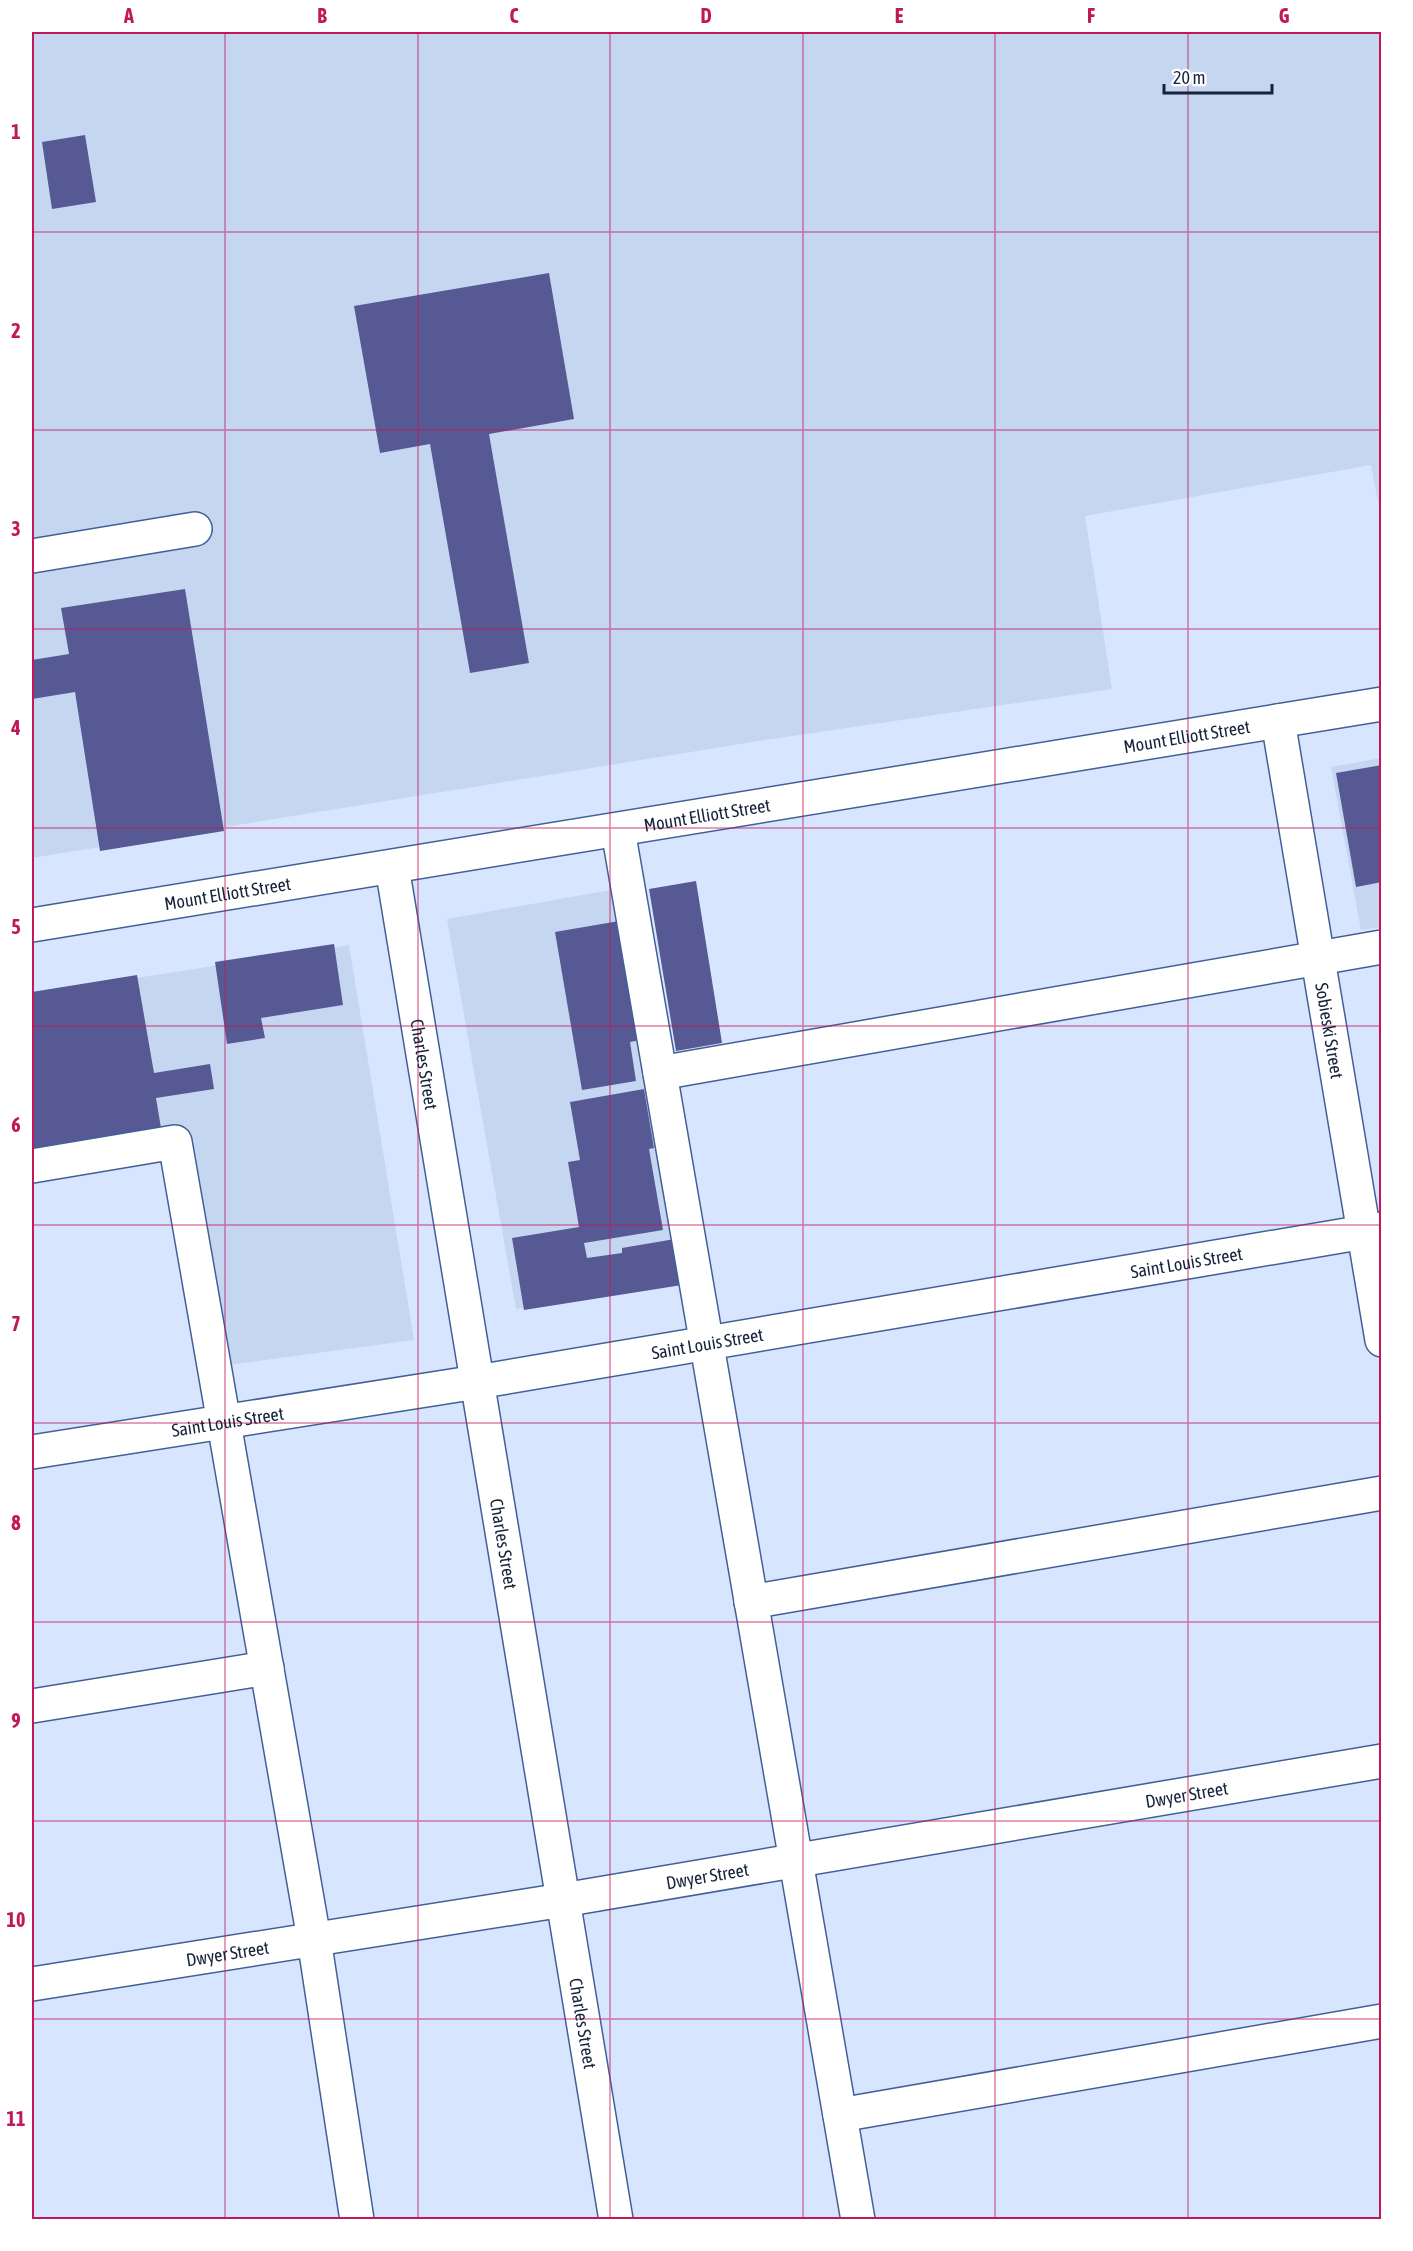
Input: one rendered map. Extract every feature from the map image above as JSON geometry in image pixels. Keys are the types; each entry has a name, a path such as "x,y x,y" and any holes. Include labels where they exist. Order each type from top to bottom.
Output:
{"street":[{"path":"32,556 195,529"},
{"name":"Mount Elliott Street","path":"32,925 1382,704"},
{"name":"Sobieski Street","path":"1278,721 1318,957 1373,1231 1382,1340"},
{"path":"618,830 858,2220"},
{"name":"Charles Street","path":"392,867 616,2220"},
{"path":"660,1074 1382,947"},
{"path":"32,1166 175,1142 314,1939 357,2220"},
{"name":"Saint Louis Street","path":"32,1452 477,1382 1373,1231"},
{"path":"751,1602 1382,1493"},
{"path":"32,1706 267,1668"},
{"name":"Dwyer Street","path":"32,1984 563,1900 1382,1761"},
{"path":"840,2115 1382,2021"}],"shaded area":[{"path":"32,32 1381,32 1381,518 1371,465 1085,516 1112,689 759,741 32,858"},
{"path":"1381,758 1381,927 1361,930 1331,767"},
{"path":"616,889 685,1279 516,1309 447,919"},
{"path":"349,945 414,1340 228,1365 191,1137 32,1162 32,994"}],"building":[{"path":"85,135 96,202 52,209 42,142"},
{"path":"549,273 574,419 489,434 529,663 470,673 430,444 380,453 354,306"},
{"path":"185,589 224,831 100,851 75,692 32,699 32,660 69,654 61,608"},
{"path":"1382,765 1382,882 1356,887 1336,773"},
{"path":"696,881 722,1043 676,1051 649,889"},
{"path":"625,920 646,1039 630,1042 636,1081 582,1090 555,932"},
{"path":"334,944 343,1005 261,1018 265,1038 227,1044 215,962"},
{"path":"137,975 154,1073 210,1064 214,1089 156,1098 162,1134 32,1155 32,992"},
{"path":"644,1089 654,1148 649,1149 663,1230 584,1243 587,1258 622,1253 622,1248 675,1239 682,1285 524,1310 512,1238 579,1227 568,1162 580,1160 570,1102"}]}
